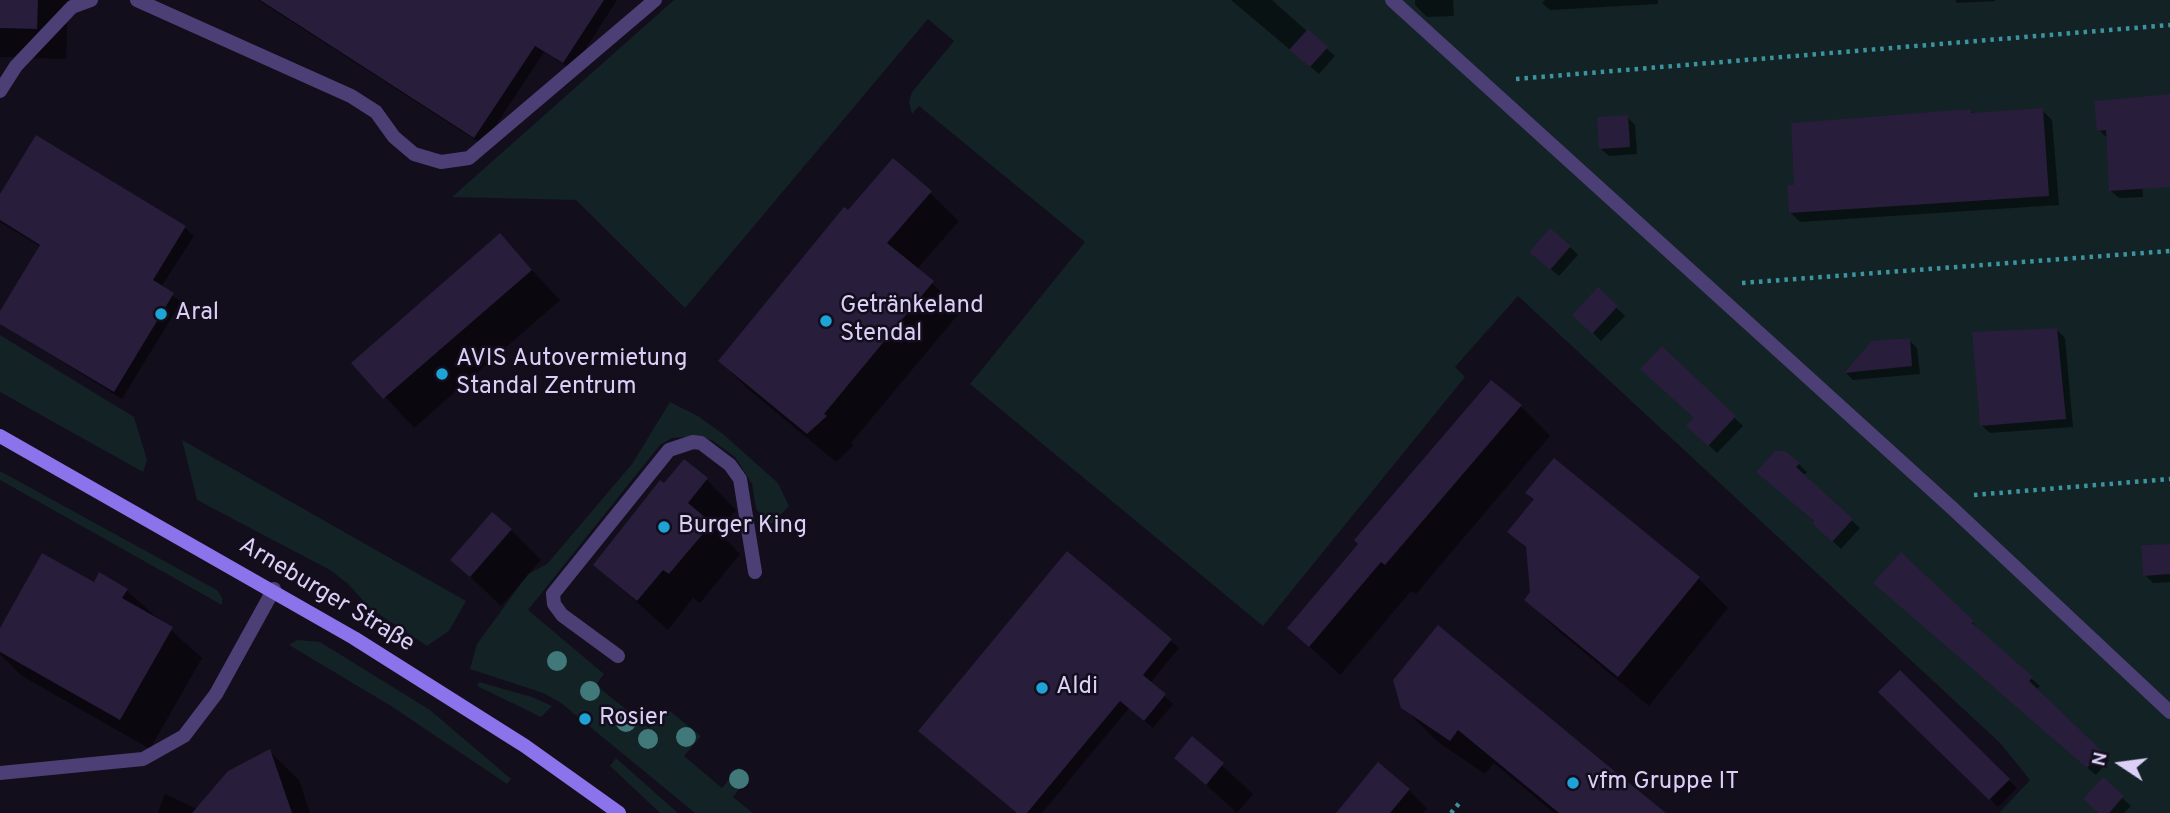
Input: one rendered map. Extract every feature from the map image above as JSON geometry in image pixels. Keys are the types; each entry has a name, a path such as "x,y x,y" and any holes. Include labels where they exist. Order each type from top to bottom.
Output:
{"main road":[{"name":"Arneburger Straße","path":"0,436 274,589 525,746 618,813"}],"lane":[{"path":"0,91 16,66 72,7 91,0"},
{"path":"137,0 351,96 376,112 394,137 414,154 441,162 469,158 655,0"},
{"path":"1392,0 1951,507 2170,712"},
{"path":"618,656 562,615 553,594 669,450 693,442 701,443 730,466 740,479 755,572"},
{"path":"0,773 143,759 184,736 216,694 274,589"}],"path":[{"path":"1496,97 1511,79 2170,25"},
{"path":"1722,302 1737,283 2170,251"},
{"path":"1951,507 1959,496 2170,479"},
{"path":"1451,813 1461,801"}],"shaded area":[{"path":"674,0 2170,0 2170,813 1999,813 2030,780 2000,743 1518,296 1455,367 1465,377 1263,626 970,384 1085,242 919,106 912,114 909,102 912,92 954,41 928,19 685,308 576,200 452,197"},
{"path":"0,335 134,417 147,460 143,472 0,392"},
{"path":"670,402 698,416 723,434 778,483 789,506 773,523 768,523 756,509 752,484 735,457 713,441 700,436 672,438 660,445 528,610 604,674 596,685 649,728 666,708 701,736 684,756 722,788 739,767 749,776 733,797 753,813 695,813 561,703 543,693 470,669 477,644 528,574 547,564 632,464"},
{"path":"182,440 466,601 449,631 427,646 371,609 348,584 330,570 197,500"},
{"path":"0,471 217,590 222,598 222,605 0,480"},
{"path":"297,640 320,642 430,710 511,779 507,784 391,706 289,645"},
{"path":"479,682 532,697 552,706 541,717 477,686"},
{"path":"616,758 678,813 660,813 610,766"}],"building":[{"path":"0,0 38,0 37,29 0,28"},
{"path":"260,0 604,0 563,63 535,46 474,138"},
{"path":"1308,29 1328,47 1310,67 1289,50"},
{"path":"2170,94 2170,187 2109,191 2106,130 2097,131 2094,101"},
{"path":"2043,108 2049,196 1789,213 1787,185 1794,185 1791,123 1971,109 1971,113"},
{"path":"1628,115 1630,147 1599,149 1597,117"},
{"path":"36,135 186,226 153,280 174,293 114,392 0,324 0,311 40,245 0,220 0,194"},
{"name":"Getränkeland Stendal","path":"893,158 932,191 887,243 934,281 824,414 827,416 807,434 718,361 844,207 848,210"},
{"path":"1550,228 1571,246 1550,270 1529,252"},
{"path":"500,233 532,270 383,399 351,363"},
{"path":"1598,287 1618,306 1592,334 1572,315"},
{"path":"2057,328 2066,419 1980,426 1972,332"},
{"path":"1910,338 1912,366 1844,373 1872,341"},
{"path":"1662,346 1736,416 1708,446 1686,426 1694,418 1640,369"},
{"path":"1491,380 1522,405 1385,565 1381,562 1309,647 1287,628 1358,544 1354,540"},
{"path":"1775,451 1785,451 1800,463 1796,467 1853,519 1832,542 1812,523 1814,521 1756,472"},
{"path":"1554,458 1700,577 1618,677 1524,600 1530,592 1526,547 1507,532 1534,499 1525,493"},
{"name":"Burger King","path":"684,459 708,478 688,503 712,523 669,574 663,570 637,601 593,565 660,480 664,483"},
{"path":"492,512 512,529 470,577 450,560"},
{"path":"2170,544 2170,574 2143,576 2141,545"},
{"name":"Aldi","path":"1067,551 1172,639 1143,675 1166,694 1144,721 1120,701 1027,813 1017,813 918,731"},
{"path":"1901,552 1974,621 1972,623 2033,677 2029,681 2102,751 2087,768 1873,583"},
{"path":"42,553 94,582 99,572 128,589 122,598 173,627 120,720 0,652 0,628"},
{"path":"1438,625 1666,813 1559,813 1458,730 1450,741 1401,708 1393,680"},
{"path":"1900,670 2010,779 1989,800 1878,692"},
{"path":"1192,736 1224,763 1206,785 1174,758"},
{"path":"270,749 292,813 192,813 228,771"},
{"path":"1378,762 1410,789 1390,813 1336,813"},
{"path":"2103,777 2124,796 2109,813 2099,813 2083,799"}],"place":[{"name":"Aral","path":"161,314"},
{"name":"Getränkeland Stendal","path":"826,321"},
{"name":"AVIS Autovermietung Standal Zentrum","path":"442,374"},
{"name":"Burger King","path":"664,527"},
{"name":"Aldi","path":"1042,688"},
{"name":"Rosier","path":"585,719"},
{"name":"vfm Gruppe IT","path":"1573,783"}]}
